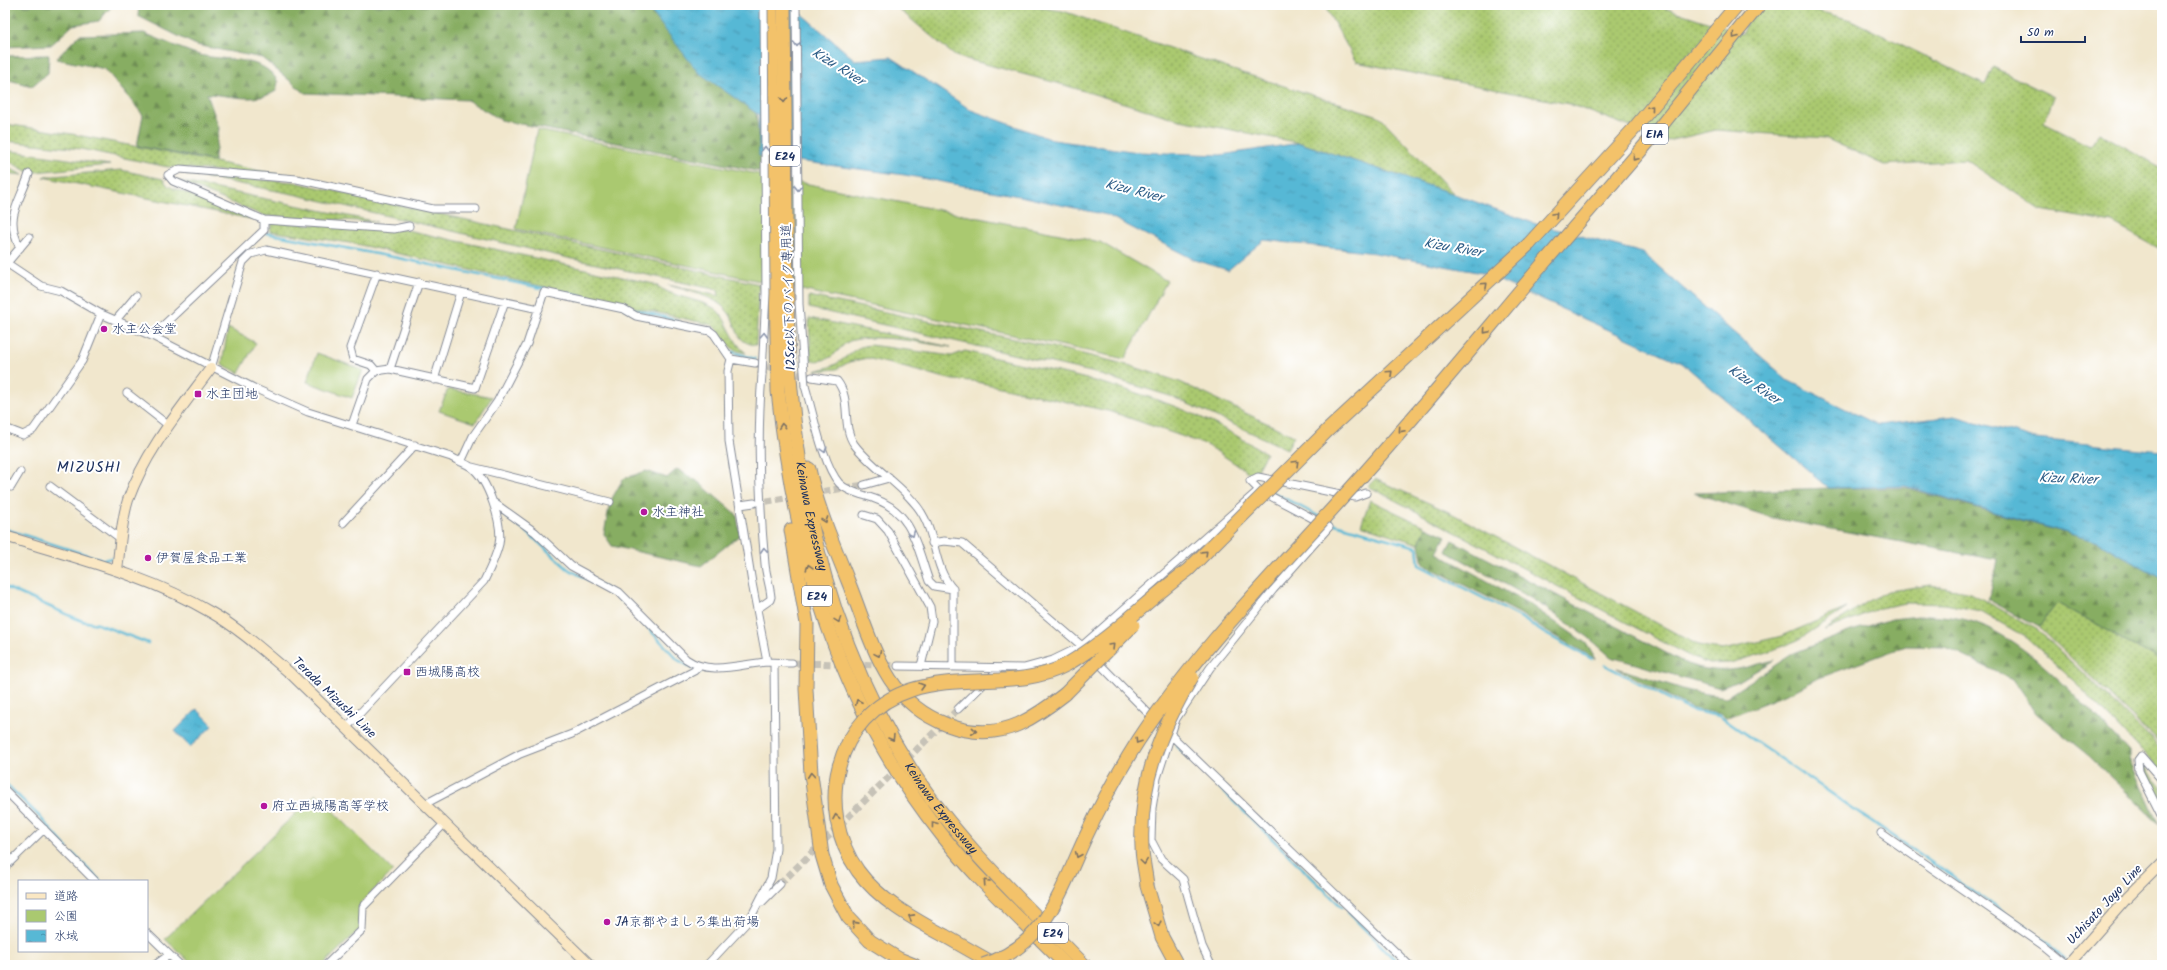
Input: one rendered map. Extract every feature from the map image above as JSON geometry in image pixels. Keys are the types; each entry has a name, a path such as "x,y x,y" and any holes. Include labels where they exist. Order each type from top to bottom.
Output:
{"highway":[{"name":"Keinawa Expressway","path":"771,5 781,305 806,498 832,602 858,672 872,702 910,768 929,796 969,845 1084,965"},
{"name":"Keinawa Expressway","path":"784,5 781,305 778,391 784,445 793,501 806,557 820,606 846,677 861,709 899,776 931,821 959,854 1066,965"},
{"name":"E1A","path":"1188,570 1328,430 1528,244 1632,131 1737,5"},
{"name":"E1A","path":"1304,537 1344,496 1648,142 1759,5"},
{"path":"791,388 811,481 877,655 890,679 906,698 934,719 957,728 976,732 994,731 1019,724 1049,707 1065,694 1188,570"},
{"path":"784,445 786,501 806,624 806,688 811,774 822,855 831,885 848,917 870,941 883,950 914,965"},
{"path":"1177,965 1162,937 1147,886 1142,848 1142,820 1145,791 1160,736 1175,706 1214,645 1304,537"},
{"path":"983,965 1004,956 1024,944 1038,930 1052,912 1087,834 1119,771 1166,700 1208,645 1304,537"},
{"path":"996,965 901,912 874,889 859,871 846,850 836,818 835,791 838,766 851,737 870,715 890,699 909,690 932,683 1033,677 1065,665 1116,630 1163,588 1188,570"}],"main road":[{"path":"117,570 128,502 145,461 168,425 211,368"},
{"name":"Terada Mizushi Line","path":"5,536 117,570 165,589 212,613 291,674 590,965"},
{"name":"Uchisato Joyo Line","path":"2067,965 2126,899 2162,863"}],"street":[{"name":"125cc以下のバイク専用道","path":"757,609 770,600 771,597 765,566 759,487 759,412 766,293 764,5"},
{"name":"125cc以下のバイク専用道","path":"796,5 799,304 805,386 830,470 840,485 895,508 905,518 914,537 929,582 934,586 953,589"},
{"path":"409,226 394,229 264,220 172,181 168,175 180,169 297,179 433,209 476,210"},
{"path":"20,248 12,224 14,211 22,195 29,174"},
{"path":"152,336 264,230 264,220"},
{"path":"29,237 6,262 41,286 61,291 101,314 152,336 211,368 308,412 415,445 462,462 472,468 610,502"},
{"path":"211,368 243,262 252,254 266,250 539,308"},
{"path":"376,371 371,365 353,359 350,348 377,273"},
{"path":"390,369 419,282"},
{"path":"434,380 461,292"},
{"path":"462,462 473,436 497,402 527,344 544,292 624,309 636,316 710,331 714,334 732,359 755,364"},
{"path":"116,320 136,296"},
{"path":"352,425 368,379 376,371 390,369 475,388 505,301"},
{"path":"5,428 23,435 33,430 82,361 101,314"},
{"path":"707,965 750,919 758,906 771,878 776,849 770,663 757,609 729,441 728,371 732,359"},
{"path":"812,377 836,381 841,387 846,402 848,430 854,444 914,503 925,518 945,580 953,589 953,667"},
{"path":"127,393 168,425"},
{"path":"343,523 415,445"},
{"path":"347,727 484,581 495,559 499,542 498,524 493,502 485,484 472,468"},
{"path":"5,481 11,487 20,472"},
{"path":"1211,965 1202,946 1183,879 1161,859 1151,840 1152,808 1157,778 1176,719 1210,668 1273,590 1329,527 1259,490 1250,482 1258,477 1355,497 1366,493"},
{"path":"864,485 889,478"},
{"path":"50,486 121,539"},
{"path":"898,666 1024,668 1053,660 1082,646 1259,490"},
{"path":"493,502 535,532 571,566 619,592 686,659 698,666 714,668 770,663 792,663"},
{"path":"740,504 754,503"},
{"path":"864,515 877,519 888,531 930,607 932,621 921,666"},
{"path":"932,543 944,541 962,543 1082,646 1409,965"},
{"path":"425,804 520,754 572,734 694,671 698,666"},
{"path":"958,709 1000,668"},
{"path":"2162,780 2141,756 2138,760 2139,771 2162,817"},
{"path":"5,790 94,880"},
{"path":"326,965 362,930 363,907 445,823"},
{"path":"5,867 44,829"},
{"path":"1881,833 2044,946 2067,965"},
{"path":"758,906 780,884"},
{"path":"148,934 180,965"},
{"path":"155,965 169,955"}],"green space":[{"path":"5,5 110,5 111,7 99,21 73,25 51,45 5,47"},
{"path":"139,5 647,5 756,112 762,172 501,120 467,100 305,93 262,58 196,45 138,16"},
{"path":"894,5 1023,5 1063,11 1233,70 1379,116 1454,194 1300,143 1180,120 1064,85 955,56"},
{"path":"1324,5 1656,5 1743,34 1752,5 1796,5 1851,20 1985,85 1993,67 2054,97 2044,123 2090,146 2100,133 2162,168 2162,250 2112,223 2041,210 1966,160 1884,165 1825,138 1716,130 1668,141 1569,104 1356,62"},
{"path":"144,33 196,54 242,60 253,63 272,73 278,82 276,91 260,97 243,98 207,94 219,128 214,161 137,146 143,115 105,69 56,59 79,35"},
{"path":"49,55 48,73 32,86 5,79 5,56"},
{"path":"5,124 72,134 286,176 168,167 81,149 5,141"},
{"path":"537,130 1100,242 1167,281 1125,359 516,229"},
{"path":"5,150 110,165 35,172 26,171 5,159"},
{"path":"5,166 23,175 5,173"},
{"path":"121,170 163,179 168,186 256,220 43,177"},
{"path":"187,174 294,182 759,284 756,345 743,341 737,332 731,316 715,301 700,294 668,285 719,296 718,290 568,258 293,194"},
{"path":"179,181 377,222 264,216"},
{"path":"272,222 407,230 654,284 661,289 714,308 723,317 736,342 746,353 733,349 729,346 717,329 712,325 356,244 270,231"},
{"path":"809,296 1062,349 1128,365 1180,382 1294,436 1287,449 1173,397 1091,372 809,308"},
{"path":"809,318 951,347 902,340 865,338 848,342 827,359 811,361"},
{"path":"228,328 256,343 239,373 222,364"},
{"path":"870,345 952,356 965,351 1046,369 1127,390 1153,398 1202,418 1245,440 1266,453 1254,476 1207,445 1112,412 973,381 953,380 867,358 849,362 837,369 815,371 834,365 855,350"},
{"path":"317,353 363,370 352,398 307,382"},
{"path":"448,389 492,397 475,423 439,411"},
{"path":"677,469 697,481 737,515 740,535 701,566 612,546 604,534 610,502 623,479 646,471 667,478"},
{"path":"1375,479 1451,513 1698,645 1723,650 1782,636 1847,608 1798,640 1768,652 1730,663 1709,664 1691,657 1368,486"},
{"path":"1829,488 1907,488 2098,542 2162,578 2162,661 2057,603 2039,627 1987,599 1991,591 1997,560 1773,518 1694,493"},
{"path":"1370,500 1426,527 1419,544 1361,525"},
{"path":"1426,527 1446,536 1437,553 1529,604 1587,644 1596,659 1546,631 1519,613 1423,564 1419,544"},
{"path":"1452,540 1687,664 1711,670 1731,670 1774,660 1739,681 1720,688 1611,657 1588,637 1534,600 1446,551"},
{"path":"1931,585 1971,593 2038,630 2160,747 2162,750 2162,772 2077,684 2027,638 1980,611 1945,604 1906,603 1880,608 1825,630 1867,602 1888,591"},
{"path":"2057,603 2162,661 2162,746 2039,627"},
{"path":"1928,615 1955,618 1982,625 2023,649 2061,681 2129,752 2129,760 2159,824 2089,756 2036,713 2013,680 1945,647 1906,646 1819,678 1792,692 1726,718 1721,714 1691,708 1617,668 1689,691 1726,697 1794,653 1851,631 1892,619"},
{"path":"2142,764 2162,787 2162,806"},
{"path":"316,794 393,871 360,904 360,929 323,965 193,965 165,939"}],"water":[{"name":"Kizu River","path":"646,5 791,5 855,60 891,57 971,110 1053,140 1138,152 1221,155 1300,143 1454,194 1533,223 1643,253 1789,381 1878,425 1955,416 2035,439 2162,451 2162,578 2098,542 1905,486 1829,488 1682,363 1482,273 1375,253 1264,240 1228,270 1195,260 1107,215 1024,197 905,175 759,156 759,115 698,72"},
{"path":"197,709 213,725 190,747 175,731"}],"waterway":[{"path":"266,233 398,258 546,289"},
{"path":"561,292 591,299"},
{"path":"625,307 678,321"},
{"path":"729,351 755,359"},
{"path":"1271,491 1320,517"},
{"path":"500,512 525,530 568,569 608,590"},
{"path":"1327,520 1335,524 1417,547 1419,565 1520,617 1544,633 1592,659"},
{"path":"5,529 103,560 112,558"},
{"path":"5,587 82,621 98,624 148,643"},
{"path":"612,592 622,601"},
{"path":"637,616 678,660 700,672"},
{"path":"1605,665 1690,710 1719,716 2041,938 2065,959"},
{"path":"1176,745 1342,907"},
{"path":"5,783 39,816 67,848"},
{"path":"73,854 99,880"},
{"path":"1348,912 1400,965"}],"tunnel":[{"path":"757,364 810,377"},
{"path":"813,493 864,485"},
{"path":"756,503 797,496"},
{"path":"792,663 844,664"},
{"path":"854,664 898,666"},
{"path":"780,884 958,709"}],"place":[{"name":"水主公会堂","path":"104,329"},
{"name":"水主団地","path":"198,394"},
{"name":"水主神社","path":"644,512"},
{"name":"伊賀屋食品工業","path":"148,558"},
{"name":"西城陽高校","path":"407,672"},
{"name":"府立西城陽高等学校","path":"264,806"},
{"name":"JA京都やましろ集出荷場","path":"607,922"}],"district":[{"name":"MIZUSHI","path":"89,468"}]}
